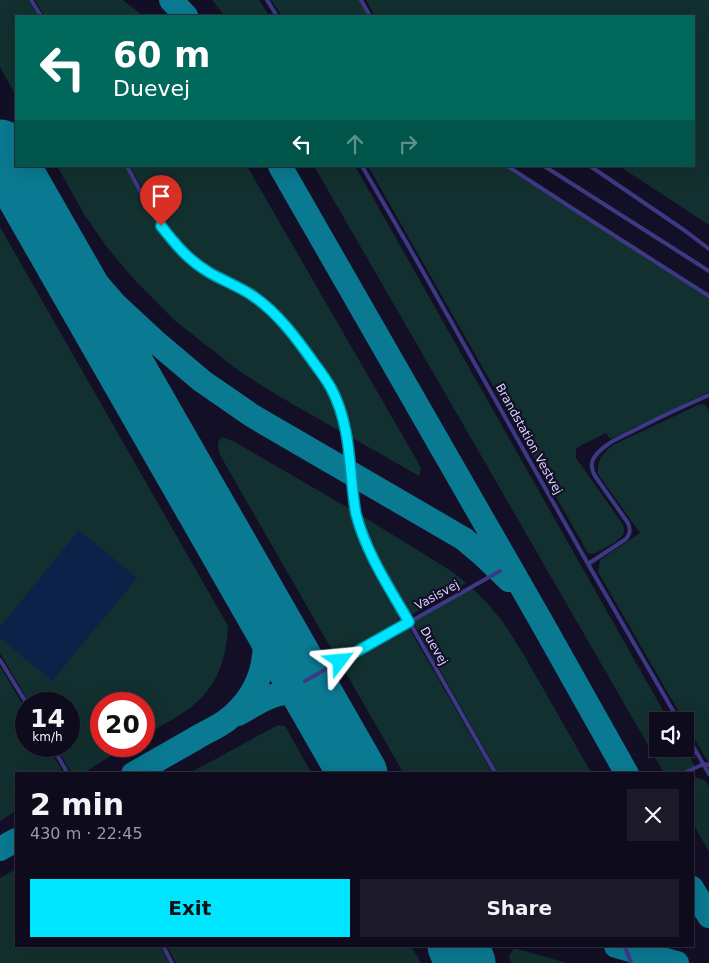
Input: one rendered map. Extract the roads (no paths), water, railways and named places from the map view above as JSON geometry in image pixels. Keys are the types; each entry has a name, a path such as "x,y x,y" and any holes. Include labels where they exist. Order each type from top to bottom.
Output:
{"lane":[{"path":"31,0 40,15"},
{"path":"267,0 275,15"},
{"path":"361,0 369,15"},
{"name":"Duevej","path":"128,167 161,226 183,254 210,273 253,296 268,307 305,351 331,388 345,422 355,511 360,529 377,566 495,772"},
{"name":"Brandstation Vestvej","path":"363,167 410,247 588,564 674,712"},
{"path":"509,167 709,296"},
{"path":"546,167 709,271"},
{"path":"591,167 709,249"},
{"path":"588,564 626,539 630,530 628,524 591,469 595,456 605,446 620,437 671,411 709,396"},
{"name":"Vasisvej","path":"305,681 500,571"},
{"path":"0,660 19,692"},
{"path":"694,747 709,774"},
{"path":"58,757 67,772"},
{"path":"686,772 704,764 709,765"},
{"path":"164,947 172,963"},
{"path":"625,947 631,963"}],"water":[{"path":"79,530 137,578 52,681 0,638 0,627"}]}
